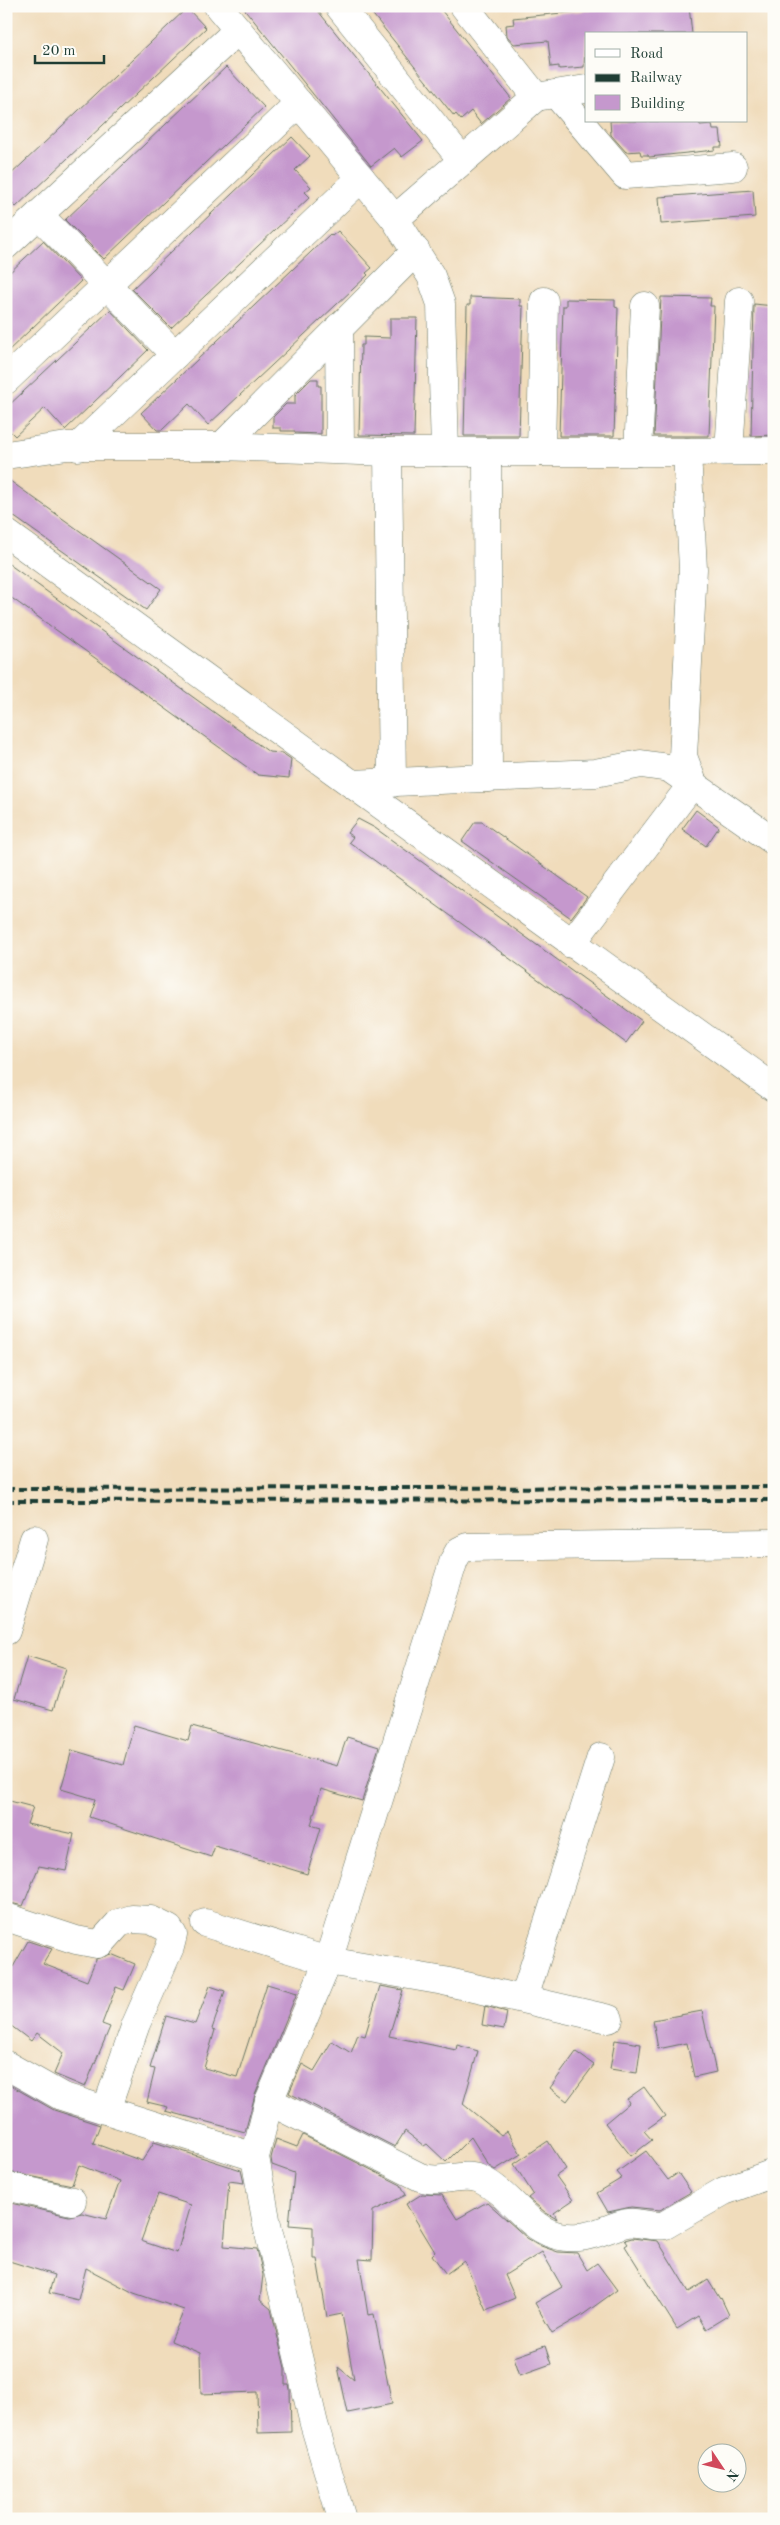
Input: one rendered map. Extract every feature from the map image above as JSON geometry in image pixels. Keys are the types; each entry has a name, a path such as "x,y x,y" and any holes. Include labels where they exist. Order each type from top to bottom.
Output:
{"street":[{"path":"218,6 395,219 431,276 441,304 445,452"},
{"path":"338,6 462,160"},
{"path":"464,6 546,95 625,175 734,167"},
{"path":"6,245 238,30"},
{"path":"395,219 462,160 546,95 585,89"},
{"path":"6,380 299,103"},
{"path":"78,446 361,178"},
{"path":"39,215 175,355"},
{"path":"222,446 416,250"},
{"path":"540,452 544,301"},
{"path":"729,451 739,301"},
{"path":"638,452 645,306"},
{"path":"339,327 340,449"},
{"path":"6,455 78,446 222,446 388,452 774,451"},
{"path":"388,452 392,783"},
{"path":"487,452 488,778"},
{"path":"687,452 693,569 683,756 693,783"},
{"path":"6,533 571,944 774,1088"},
{"path":"352,784 595,773 641,764 656,764 670,768 693,783 774,841"},
{"path":"571,944 693,783"},
{"path":"6,1631 34,1539"},
{"path":"342,2519 314,2424 267,2225 255,2157 269,2102 328,1961 454,1560 459,1551 467,1546 774,1543"},
{"path":"524,1998 601,1757"},
{"path":"6,1917 76,1940 97,1944 102,1942 119,1923 126,1920 151,1920 169,1929 173,1935 170,1948 136,2024 106,2110"},
{"path":"205,1923 328,1961 444,1981 609,2018"},
{"path":"6,2065 61,2096 255,2157"},
{"path":"269,2102 420,2177 438,2181 465,2176 480,2179 544,2231 561,2238 591,2236 628,2223 654,2227 665,2225 724,2191 774,2174"},
{"path":"6,2186 72,2201"}],"building":[{"path":"242,6 314,6 423,141 402,157 394,148 371,166"},
{"path":"366,6 438,6 511,98 481,124 471,111 461,120 456,114 454,116"},
{"path":"631,6 689,6 692,32 585,32 584,67 559,69 559,66 551,67 548,41 514,44 507,36 506,25 514,24 513,18"},
{"path":"187,8 206,28 16,207 6,198 6,179"},
{"path":"226,67 264,107 104,259 65,220"},
{"path":"610,122 699,122 700,125 712,124 713,130 720,130 722,147 715,147 715,150 649,157 648,155 641,155 640,151 626,152 611,135"},
{"path":"292,137 310,156 295,170 311,187 305,192 310,197 171,328 132,289"},
{"path":"753,190 755,217 661,224 659,197"},
{"path":"338,231 372,268 366,273 368,275 208,425 189,404 162,430 157,430 141,413 330,234 332,236"},
{"path":"43,241 81,281 6,353 6,276"},
{"path":"470,297 520,299 520,306 523,306 519,436 464,436 467,305 470,305"},
{"path":"661,297 711,298 710,306 714,306 709,436 654,436"},
{"path":"566,299 615,300 615,307 618,308 614,436 559,436 563,306 566,306"},
{"path":"754,304 774,306 774,435 751,436"},
{"path":"110,310 148,350 65,430 45,408 15,436 6,427 6,408"},
{"path":"390,318 417,318 414,436 359,435 361,345 364,345 364,337 390,338"},
{"path":"311,379 318,379 318,386 321,386 321,434 295,433 295,431 281,431 281,428 273,428 273,417 286,404 295,404 295,395"},
{"path":"6,478 161,589 146,610 6,511"},
{"path":"6,562 269,752 282,753 291,759 289,778 258,775 6,594"},
{"path":"696,810 719,827 706,846 682,829"},
{"path":"358,819 375,828 642,1021 626,1043 349,842 353,837 347,833"},
{"path":"475,822 482,822 587,897 571,918 462,841"},
{"path":"27,1656 66,1668 53,1710 14,1699"},
{"path":"134,1725 188,1741 192,1726 337,1766 347,1737 379,1747 362,1801 321,1789 311,1825 321,1828 307,1874 215,1846 211,1857 89,1817 95,1799 61,1789 72,1750 123,1765"},
{"path":"6,1800 33,1807 27,1824 74,1834 66,1871 39,1866 23,1906 6,1902"},
{"path":"28,1941 52,1949 43,1964 87,1981 96,1959 111,1954 135,1964 124,1990 116,1987 102,2024 110,2027 85,2087 54,2074 63,2053 37,2033 31,2041 6,2022 6,1979"},
{"path":"267,1984 297,1993 255,2095 245,2132 166,2111 168,2107 147,2102 155,2069 150,2068 166,2016 195,2024 210,1986 225,1991 212,2029 215,2030 204,2068 237,2077"},
{"path":"380,1986 403,1990 389,2036 456,2050 457,2045 478,2051 463,2104 501,2135 507,2131 521,2154 495,2170 489,2166 471,2137 446,2162 427,2144 424,2146 405,2131 395,2147 289,2093 302,2064 314,2071 332,2041 351,2053 358,2034 365,2036"},
{"path":"485,2006 507,2012 504,2029 482,2025"},
{"path":"702,2011 716,2072 694,2077 687,2043 658,2049 653,2020"},
{"path":"615,2040 641,2044 637,2073 610,2069"},
{"path":"576,2052 594,2065 567,2101 550,2088"},
{"path":"6,2083 54,2110 100,2125 93,2143 142,2161 154,2142 241,2170 244,2183 229,2181 224,2246 257,2249 263,2275 260,2300 271,2309 285,2368 285,2385 289,2385 290,2389 291,2432 258,2433 257,2392 201,2394 200,2353 171,2341 184,2310 134,2293 86,2268 78,2300 49,2293 54,2275 6,2260 6,2202 69,2216 82,2213 106,2219 120,2181 79,2165 72,2185 6,2171","holes":["158,2194 191,2205 177,2253 141,2241"]},
{"path":"644,2087 665,2116 644,2131 652,2140 631,2156 605,2123 629,2103 627,2099"},
{"path":"303,2135 401,2185 406,2195 373,2211 372,2260 359,2259 368,2315 374,2314 392,2404 348,2413 338,2367 354,2380 342,2314 327,2317 317,2259 313,2259 313,2227 289,2225 294,2173 272,2165 271,2158 276,2139 297,2147"},
{"path":"548,2141 566,2169 556,2176 573,2200 554,2213 557,2219 546,2213 528,2198 533,2194 514,2164"},
{"path":"646,2151 668,2180 678,2173 691,2192 660,2210 631,2207 608,2212 597,2193 622,2178 617,2172"},
{"path":"422,2194 442,2195 457,2219 487,2202 527,2238 541,2246 558,2252 577,2253 587,2270 597,2263 617,2290 581,2316 552,2333 535,2303 562,2287 542,2252 505,2275 515,2298 486,2310 464,2261 446,2274 432,2255 435,2252 406,2204"},
{"path":"632,2238 658,2241 689,2292 708,2280 721,2298 729,2315 706,2329 698,2316 677,2329 625,2246 628,2244 625,2240"},
{"path":"545,2346 551,2364 520,2375 514,2357"}],"railway":[{"path":"6,1489 774,1487"},
{"path":"6,1501 774,1500"}]}
